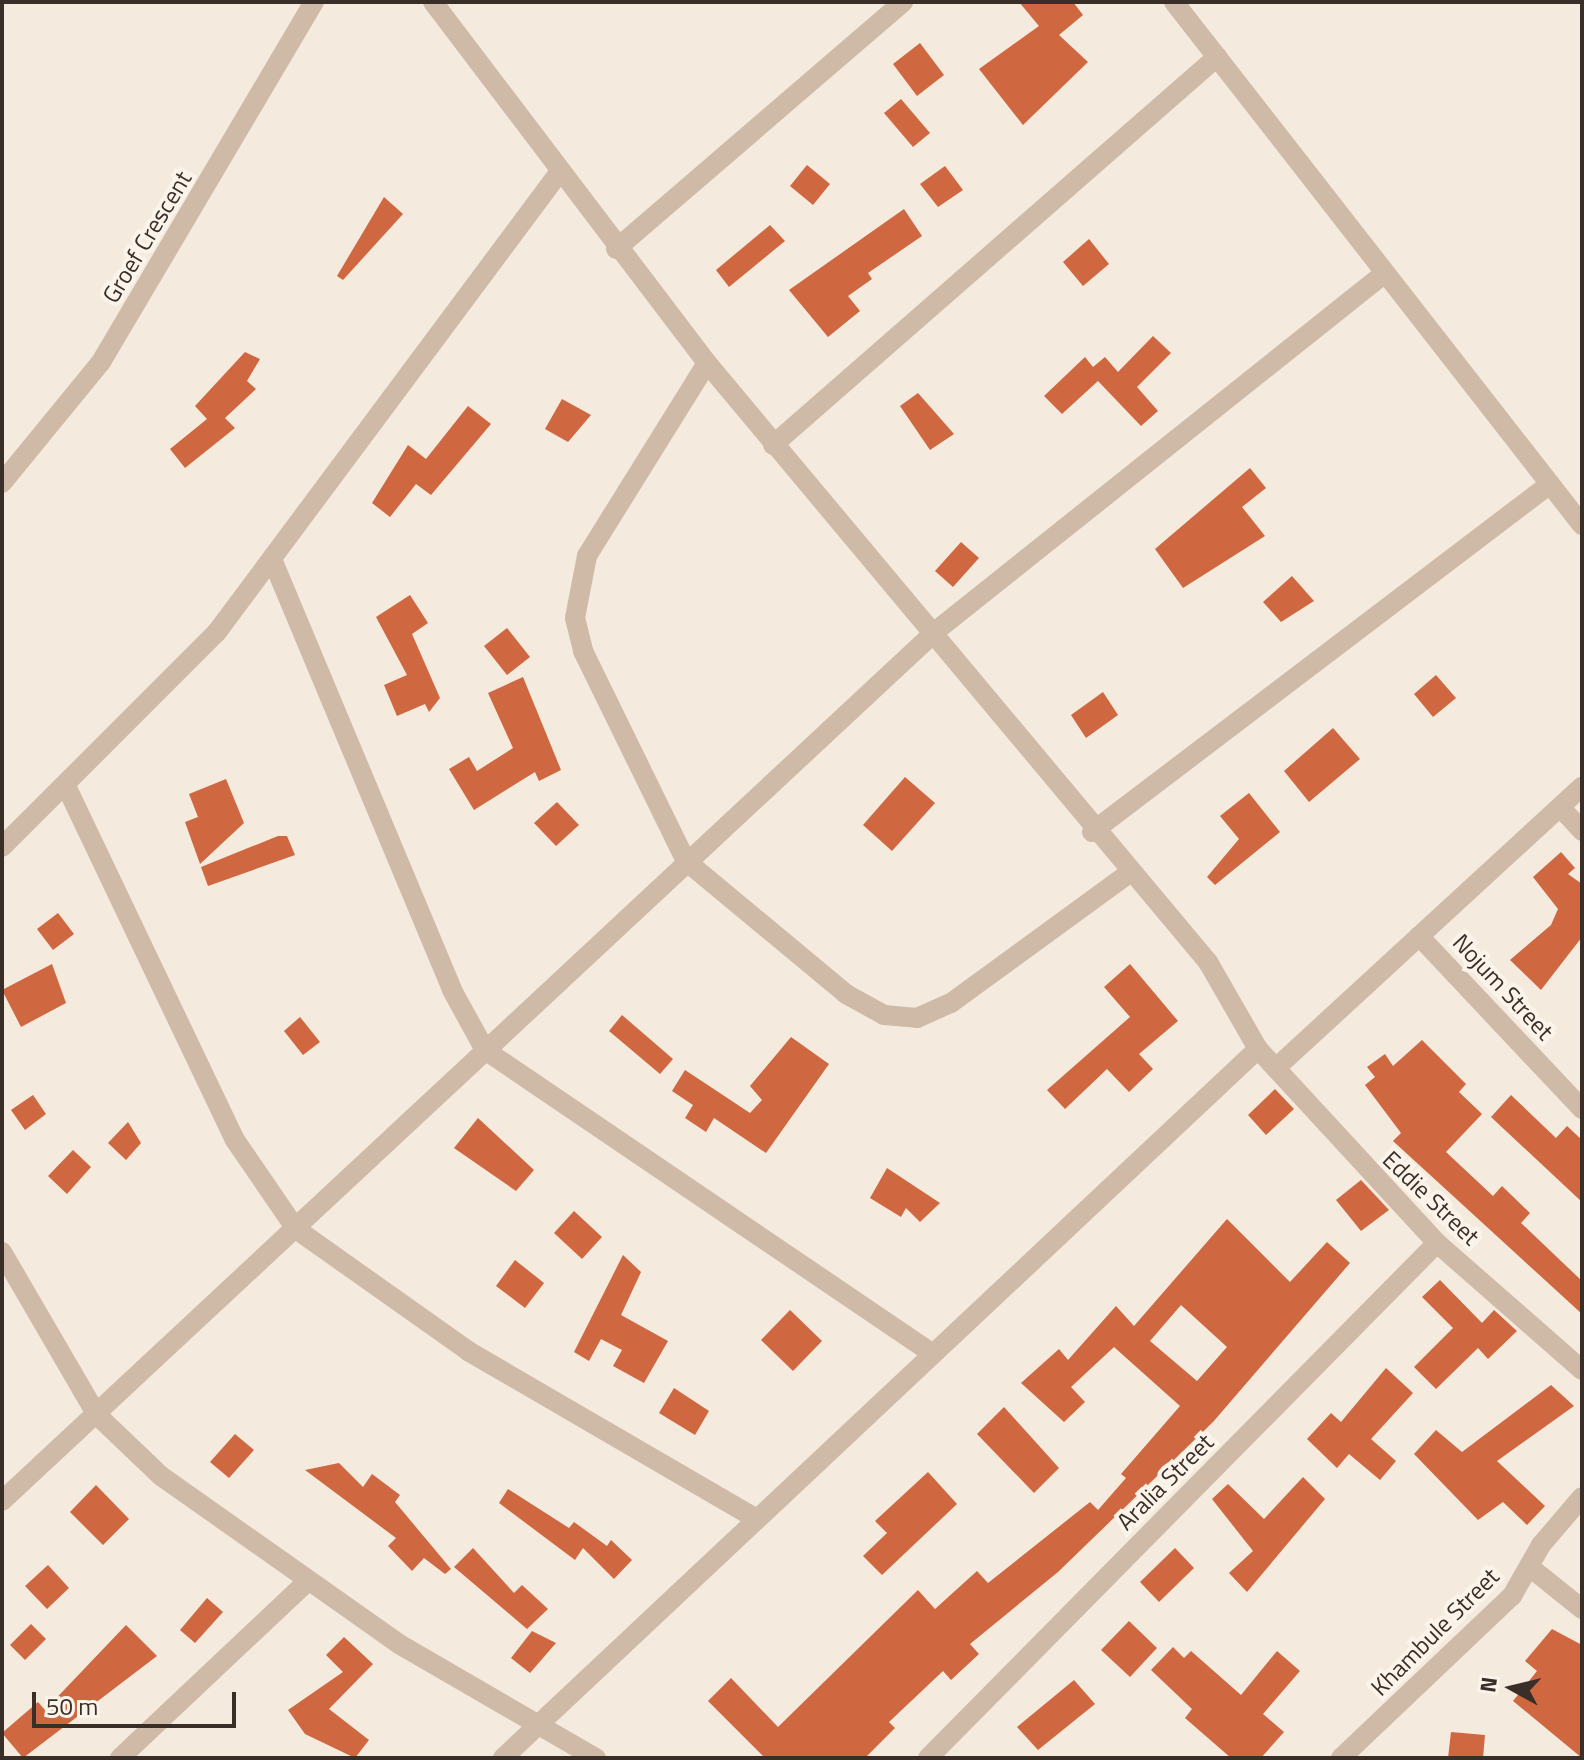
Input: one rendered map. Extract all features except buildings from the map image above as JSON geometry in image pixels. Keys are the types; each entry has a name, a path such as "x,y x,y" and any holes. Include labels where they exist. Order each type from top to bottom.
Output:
{"street":[{"name":"Groef Crescent","path":"2,483 101,362 314,2"},
{"name":"Eddie Street","path":"433,2 558,174 773,445 937,630 1092,832 1208,962 1258,1049 1277,1067 1353,1158 1437,1243 1582,1370"},
{"path":"616,249 903,2"},
{"path":"1174,2 1582,525"},
{"path":"773,445 1217,57"},
{"path":"2,847 172,685 272,559 558,174"},
{"path":"2,1501 937,630 1385,273"},
{"path":"707,363 587,556 575,618 583,651 686,861 846,994 884,1015 917,1018 951,1003 1129,873"},
{"path":"1092,832 1550,484"},
{"path":"272,559 452,990 485,1050 933,1354"},
{"path":"1277,1067 1582,787"},
{"path":"67,788 235,1140 296,1229 468,1351 757,1519"},
{"path":"1560,807 1582,831"},
{"name":"Nojum Street","path":"1419,936 1582,1109"},
{"path":"503,1758 1258,1049"},
{"name":"Aralia Street","path":"928,1758 1437,1243"},
{"path":"2,1252 97,1415 161,1476 306,1583 535,1729 596,1758"},
{"name":"Khambule Street","path":"1350,1755 1501,1607 1531,1568 1541,1545 1582,1497"},
{"path":"1531,1568 1582,1609"},
{"path":"120,1758 306,1583"}]}
